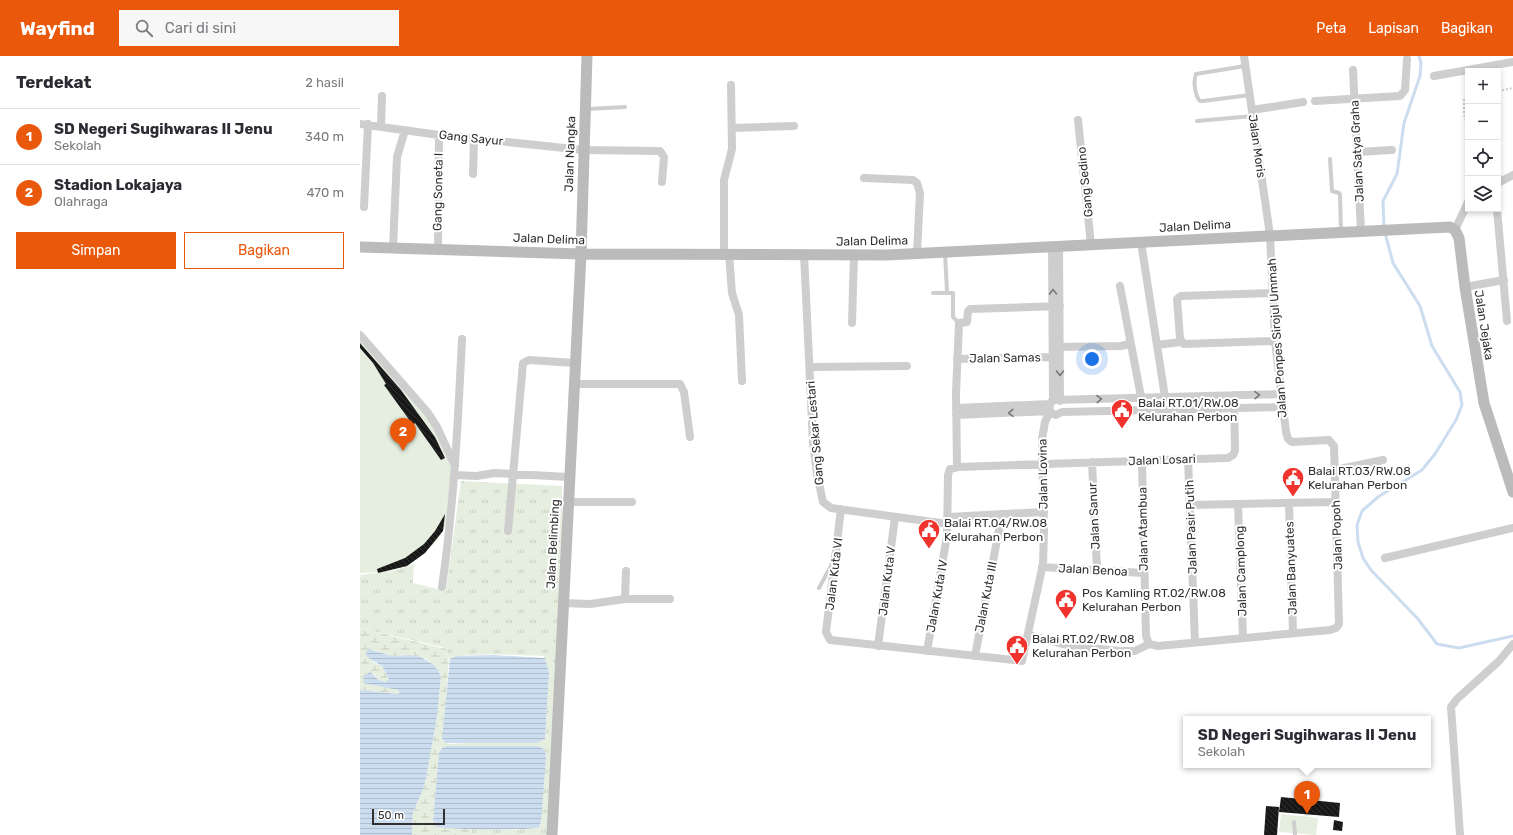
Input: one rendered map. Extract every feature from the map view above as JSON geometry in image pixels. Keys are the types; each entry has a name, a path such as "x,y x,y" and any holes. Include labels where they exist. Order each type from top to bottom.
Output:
{"street":[{"name":"Jalan Nangka","path":"581,254 587,56"},
{"name":"Jalan Moris","path":"1244,56 1270,236"},
{"path":"1315,102 1398,97 1402,95 1405,90 1407,59"},
{"path":"1434,76 1513,62"},
{"name":"Jalan Satya Graha","path":"1353,70 1361,231"},
{"path":"732,85 731,155 724,180 727,254 732,293 739,315 742,381"},
{"path":"381,126 382,96"},
{"path":"1253,113 1303,102"},
{"name":"Gang Sedino","path":"1078,120 1092,245"},
{"path":"364,124 364,207"},
{"name":"Gang Sayur","path":"364,124 439,135 583,150 660,151 664,157 662,182"},
{"path":"732,128 794,126"},
{"path":"393,247 397,157 405,130"},
{"name":"Gang Soneta I","path":"438,248 439,135"},
{"path":"473,174 474,138"},
{"path":"1357,152 1392,150"},
{"path":"1501,181 1513,175"},
{"path":"864,178 913,180 917,183 920,192 917,253"},
{"path":"1455,230 1465,208"},
{"path":"1497,212 1507,321"},
{"name":"Jalan Delima","path":"360,247 438,248 581,254 854,255 1056,247 1446,227 1455,230"},
{"name":"Jalan Jejaka","path":"1455,230 1459,238 1465,287 1484,403 1513,492"},
{"name":"Jalan Ponpes Sirojul Ummah","path":"1270,236 1275,341 1280,394 1286,432 1291,442 1297,443 1329,440 1333,443"},
{"path":"1141,242 1165,397"},
{"path":"1056,247 1057,357 1053,404 1056,415 1062,412 1142,409 1282,407"},
{"name":"Jalan Belimbing","path":"552,835 581,254"},
{"name":"Gang Sekar Lestari","path":"804,254 813,443 819,490 825,504 831,508 895,517 948,520 1002,514 1044,512"},
{"path":"852,323 854,255"},
{"path":"1465,287 1504,280"},
{"path":"1120,286 1142,409"},
{"path":"1184,343 1177,299 1180,296 1273,293"},
{"path":"956,467 957,359 959,323 967,322 968,311 971,309 1057,307"},
{"path":"360,335 428,412 437,427 456,472"},
{"path":"442,587 456,472 462,339"},
{"path":"1057,347 1124,346 1129,344 1130,339"},
{"path":"1158,345 1275,341"},
{"name":"Jalan Samas","path":"957,359 1057,357"},
{"path":"508,531 523,363 529,360 575,363"},
{"name":"Gang Sekar Lestari","path":"810,367 907,366"},
{"path":"574,384 680,384 684,392 690,437"},
{"path":"956,412 1141,397 1280,394"},
{"path":"1234,395 1234,408"},
{"path":"1183,396 1184,408"},
{"path":"1053,404 1063,405 1062,412"},
{"name":"Jalan Lovina","path":"975,656 1020,661 1023,660 1042,567 1044,512 1042,433 1053,404"},
{"name":"Jalan Losari","path":"956,467 1224,458 1233,455 1235,451 1234,408"},
{"name":"Jalan Popoh","path":"1293,633 1337,627 1339,617 1333,443"},
{"name":"Jalan Pasir Putih","path":"1188,459 1191,505 1195,642"},
{"name":"Jalan Atambua","path":"1142,460 1146,640 1149,644"},
{"path":"1335,470 1383,460"},
{"name":"Jalan Sanur","path":"1092,462 1097,570"},
{"name":"Jalan Kuta IV","path":"927,651 944,556 948,520 948,472 952,468 956,467"},
{"path":"456,472 477,476 494,473 569,477"},
{"path":"568,502 632,502"},
{"path":"1191,505 1336,502"},
{"name":"Jalan Banyuates","path":"1289,503 1293,633"},
{"name":"Jalan Camplong","path":"1238,504 1243,638"},
{"name":"Jalan Kuta VI","path":"841,509 826,632 827,638 833,641 878,646"},
{"name":"Jalan Kuta III","path":"975,656 1002,514"},
{"name":"Jalan Kuta V","path":"878,646 895,517"},
{"path":"1386,558 1513,528"},
{"name":"Jalan Benoa","path":"1042,567 1144,572"},
{"path":"625,599 626,571"},
{"path":"563,603 590,604 625,599 670,599"},
{"path":"1029,635 1070,646 1135,651 1149,644 1158,646 1293,633"},
{"path":"1460,835 1451,707 1457,699 1499,661 1513,644"},
{"path":"878,646 975,656"}],"lane":[{"path":"1246,66 1196,74 1194,79 1196,95 1199,100 1204,102 1250,95"},
{"path":"585,109 625,107"},
{"path":"1197,122 1253,113"},
{"path":"1330,159 1332,191 1340,195 1341,232"},
{"path":"945,252 947,292"},
{"path":"933,293 952,292 954,295 953,317 959,323"},
{"path":"819,588 836,556"},
{"path":"1294,822 1295,835"}],"path":[{"path":"1501,90 1513,88"}],"green space":[{"path":"360,338 430,419 451,461 448,523 435,543 419,558 407,566 386,572 360,573"},
{"path":"461,481 562,486 562,540 548,835 471,835 472,829 516,830 539,827 546,759 546,753 540,746 447,746 441,750 442,740 449,744 545,739 549,673 544,656 478,655 454,657 449,660 448,654 442,647 360,628 360,575 393,571 414,564 413,583 446,591"},
{"path":"360,628 446,649 449,660 442,745 439,752 433,824 434,826 472,829 471,835 412,835 413,812 424,787 427,773 437,717 441,676 434,665 425,658 410,655 392,656 373,650 373,662 382,666 389,679 385,682 379,680 374,674 364,683 398,690 400,693 397,694 360,690"},
{"path":"1281,814 1318,818 1316,835 1279,832"}],"water":[{"path":"369,649 392,656 410,655 421,657 434,665 441,676 437,717 427,773 424,787 413,812 412,835 360,835 360,690 397,694 400,693 398,690 363,683 364,676 370,672 379,680 385,682 389,679 382,666 367,657 366,652"},
{"path":"493,655 545,658 549,673 545,739 537,743 445,743 442,738 450,659 456,656"},
{"path":"447,746 538,746 544,749 546,759 541,822 539,827 486,830 434,826 433,822 439,752 442,748"}],"building":[{"path":"360,343 401,390 435,437 445,458 441,460 415,423 413,425 384,385 386,384 373,363 360,348"},
{"path":"445,514 443,531 425,553 407,566 378,573 377,569 405,558 424,544 435,531"},
{"path":"1281,797 1340,803 1339,817 1279,812"},
{"path":"1266,806 1279,807 1277,835 1264,835"},
{"path":"1334,820 1343,822 1342,831 1333,830"}],"waterway":[{"path":"1384,227 1383,201 1397,174 1404,123 1420,76 1421,63 1419,56"},
{"path":"1385,233 1393,263 1420,306 1432,346 1460,392 1462,405 1456,420 1435,454 1422,470 1378,497 1362,511 1357,525 1358,542 1363,558 1371,570 1418,619 1437,644 1459,648 1513,636"}],"place":[{"name":"Balai RT.01/RW.08 Kelurahan Perbon","path":"1122,430"},
{"name":"Stadion Lokajaya","path":"403,451"},
{"name":"Balai RT.03/RW.08 Kelurahan Perbon","path":"1293,498"},
{"name":"Balai RT.04/RW.08 Kelurahan Perbon","path":"929,550"},
{"name":"Pos Kamling RT.02/RW.08 Kelurahan Perbon","path":"1066,620"},
{"name":"Balai RT.02/RW.08 Kelurahan Perbon","path":"1017,666"},
{"name":"SD Negeri Sugihwaras II Jenu","path":"1307,814"}]}
